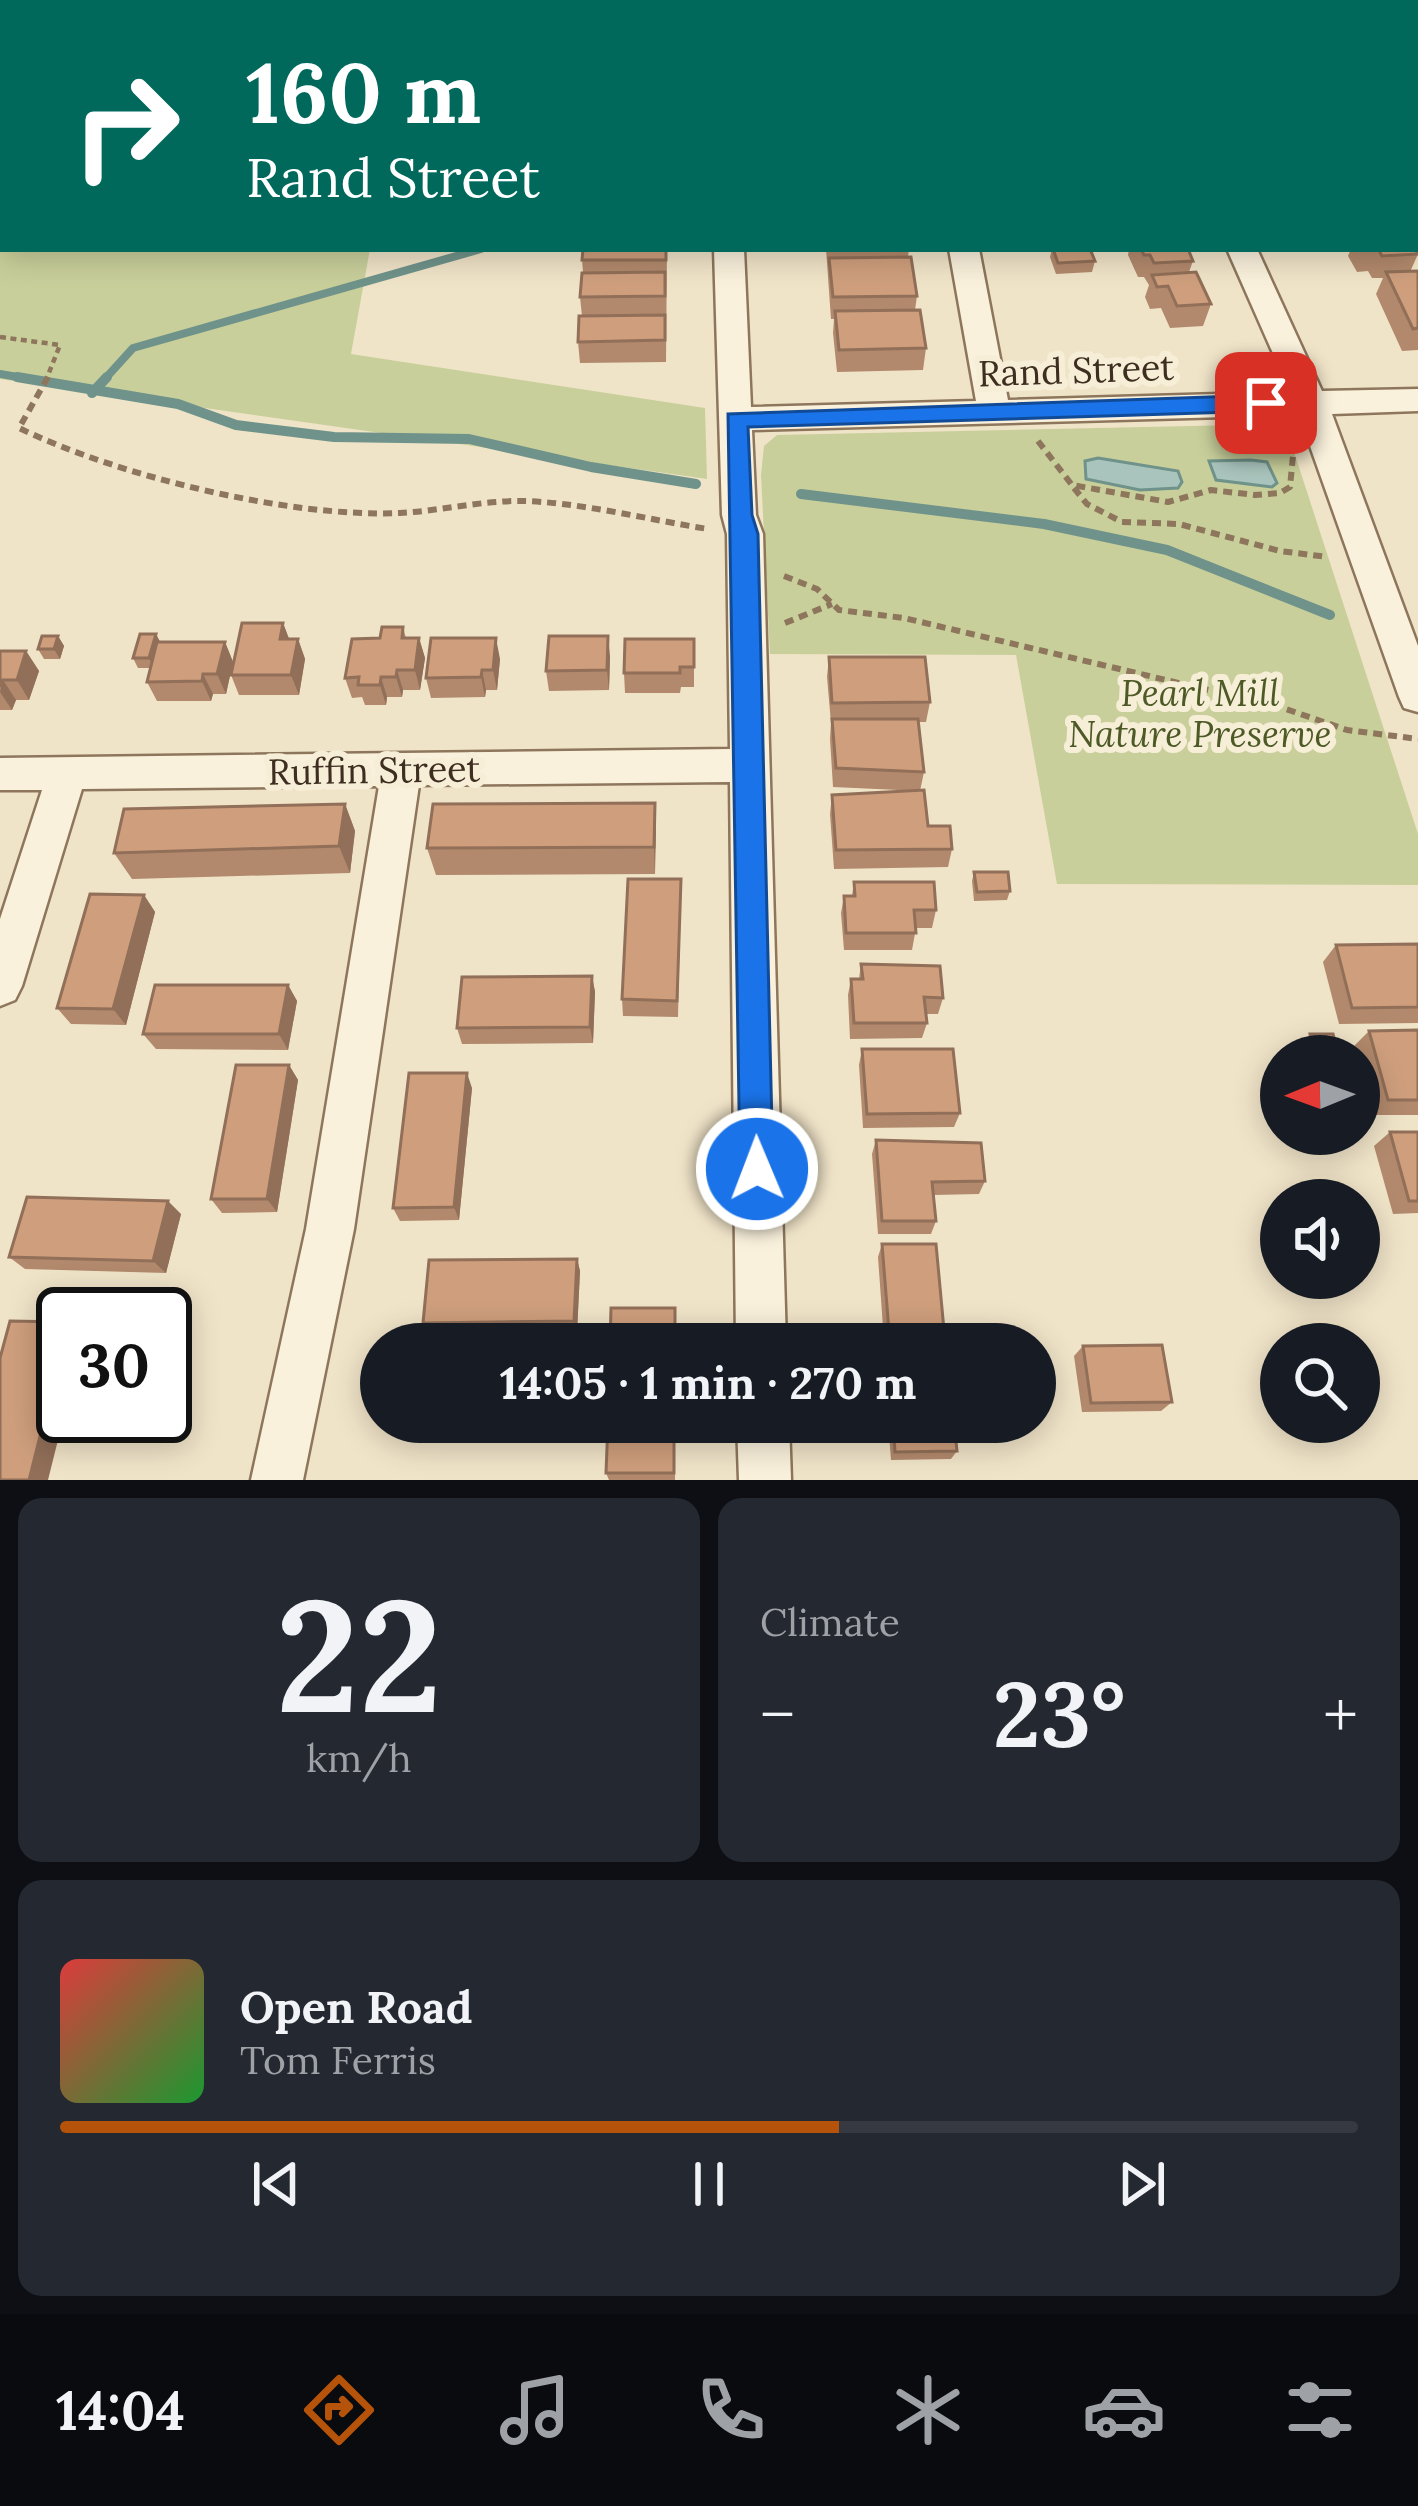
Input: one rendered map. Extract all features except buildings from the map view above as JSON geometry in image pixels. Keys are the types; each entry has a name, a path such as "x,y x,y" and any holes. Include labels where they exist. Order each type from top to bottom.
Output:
{"street":[{"path":"729,252 740,515 745,534 761,1323"},
{"path":"965,252 994,412"},
{"path":"1243,252 1311,402 1418,697"},
{"name":"Rand Street","path":"736,419 1418,400"},
{"name":"Ruffin Street","path":"0,774 749,766"},
{"path":"277,1480 330,1228 402,769"},
{"path":"0,986 67,773"},
{"path":"764,1443 765,1480"}],"path":[{"path":"0,337 60,345 58,360 26,408 19,428 81,458 272,503 337,512 398,513 520,501 717,530"},
{"path":"1072,485 1168,502 1211,490 1280,493 1290,487 1295,474 1293,456 1286,446 1261,436"},
{"path":"1018,439 1060,440"},
{"path":"1038,441 1088,504 1122,522 1179,524 1280,551 1328,556"},
{"path":"782,563 784,580 804,583 854,615 943,626 1280,707 1314,723 1396,740 1418,739"},
{"path":"777,628 832,604"}],"green space":[{"path":"0,252 369,252 351,354 705,408 707,479 0,379"},
{"name":"Pearl Mill Nature Preserve","path":"1285,424 1418,834 1418,885 1057,884 1016,655 770,654 761,475 764,446 777,435"}],"water":[{"path":"1098,458 1178,471 1182,482 1178,488 1140,490 1086,479 1085,461"},
{"path":"1209,461 1267,462 1277,483 1272,487 1216,480"}],"waterway":[{"path":"104,380 133,348 470,252"},
{"path":"0,374 35,380"},
{"path":"17,377 95,390"},
{"path":"95,390 107,377"},
{"path":"92,393 95,390"},
{"path":"95,390 178,404 236,425 334,437 469,439 591,467 696,484"},
{"path":"801,494 1044,524 1167,550 1330,615"}],"route":[{"path":"757,1169 745,534 736,419 1266,403"}]}
